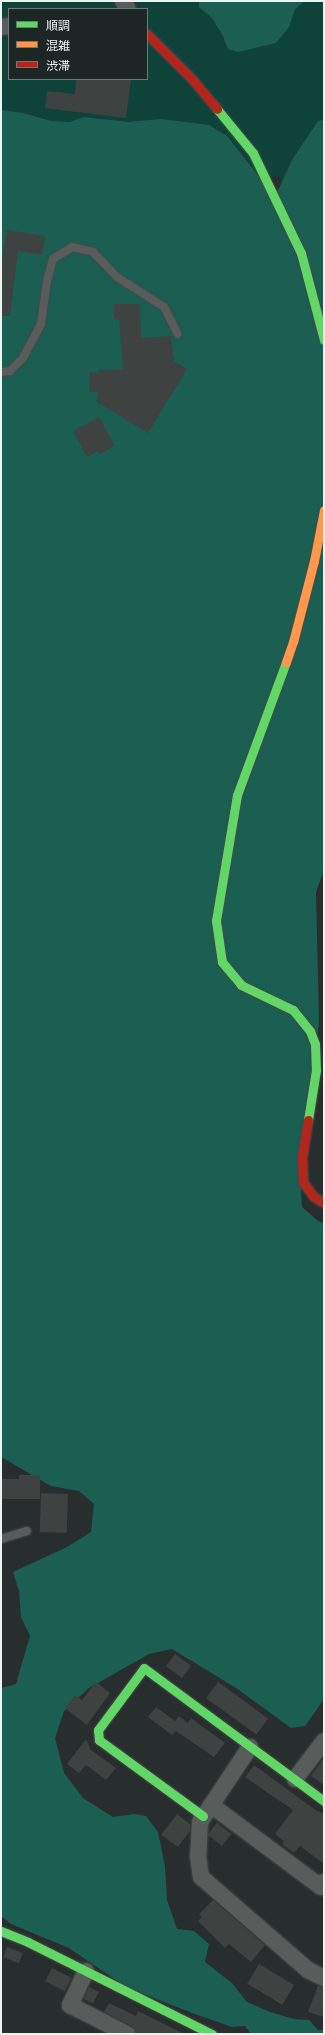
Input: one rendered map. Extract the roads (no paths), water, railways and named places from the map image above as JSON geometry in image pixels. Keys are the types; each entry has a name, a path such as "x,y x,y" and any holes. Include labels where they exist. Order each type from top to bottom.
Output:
{"street":[{"path":"148,35 192,79 254,153 301,253 324,340"},
{"path":"324,510 314,560 293,642 237,795 216,921 222,962 241,986 293,1010 310,1031 315,1044 316,1070 302,1156 303,1182 313,1196 324,1203"},
{"path":"324,1801 144,1668 98,1730 99,1740 320,1887 324,1882"},
{"path":"294,1779 324,1741"},
{"path":"250,1747 200,1822 198,1856 201,1877 308,1970 322,1975"},
{"path":"1,1931 28,1942 212,2034"},
{"path":"86,1971 70,2005 127,2034"}],"lane":[{"path":"1,372 10,371 23,358 41,324 47,281 53,259 72,247 93,252 117,277 164,307 178,334"},
{"path":"1,1539 27,1531"}]}
